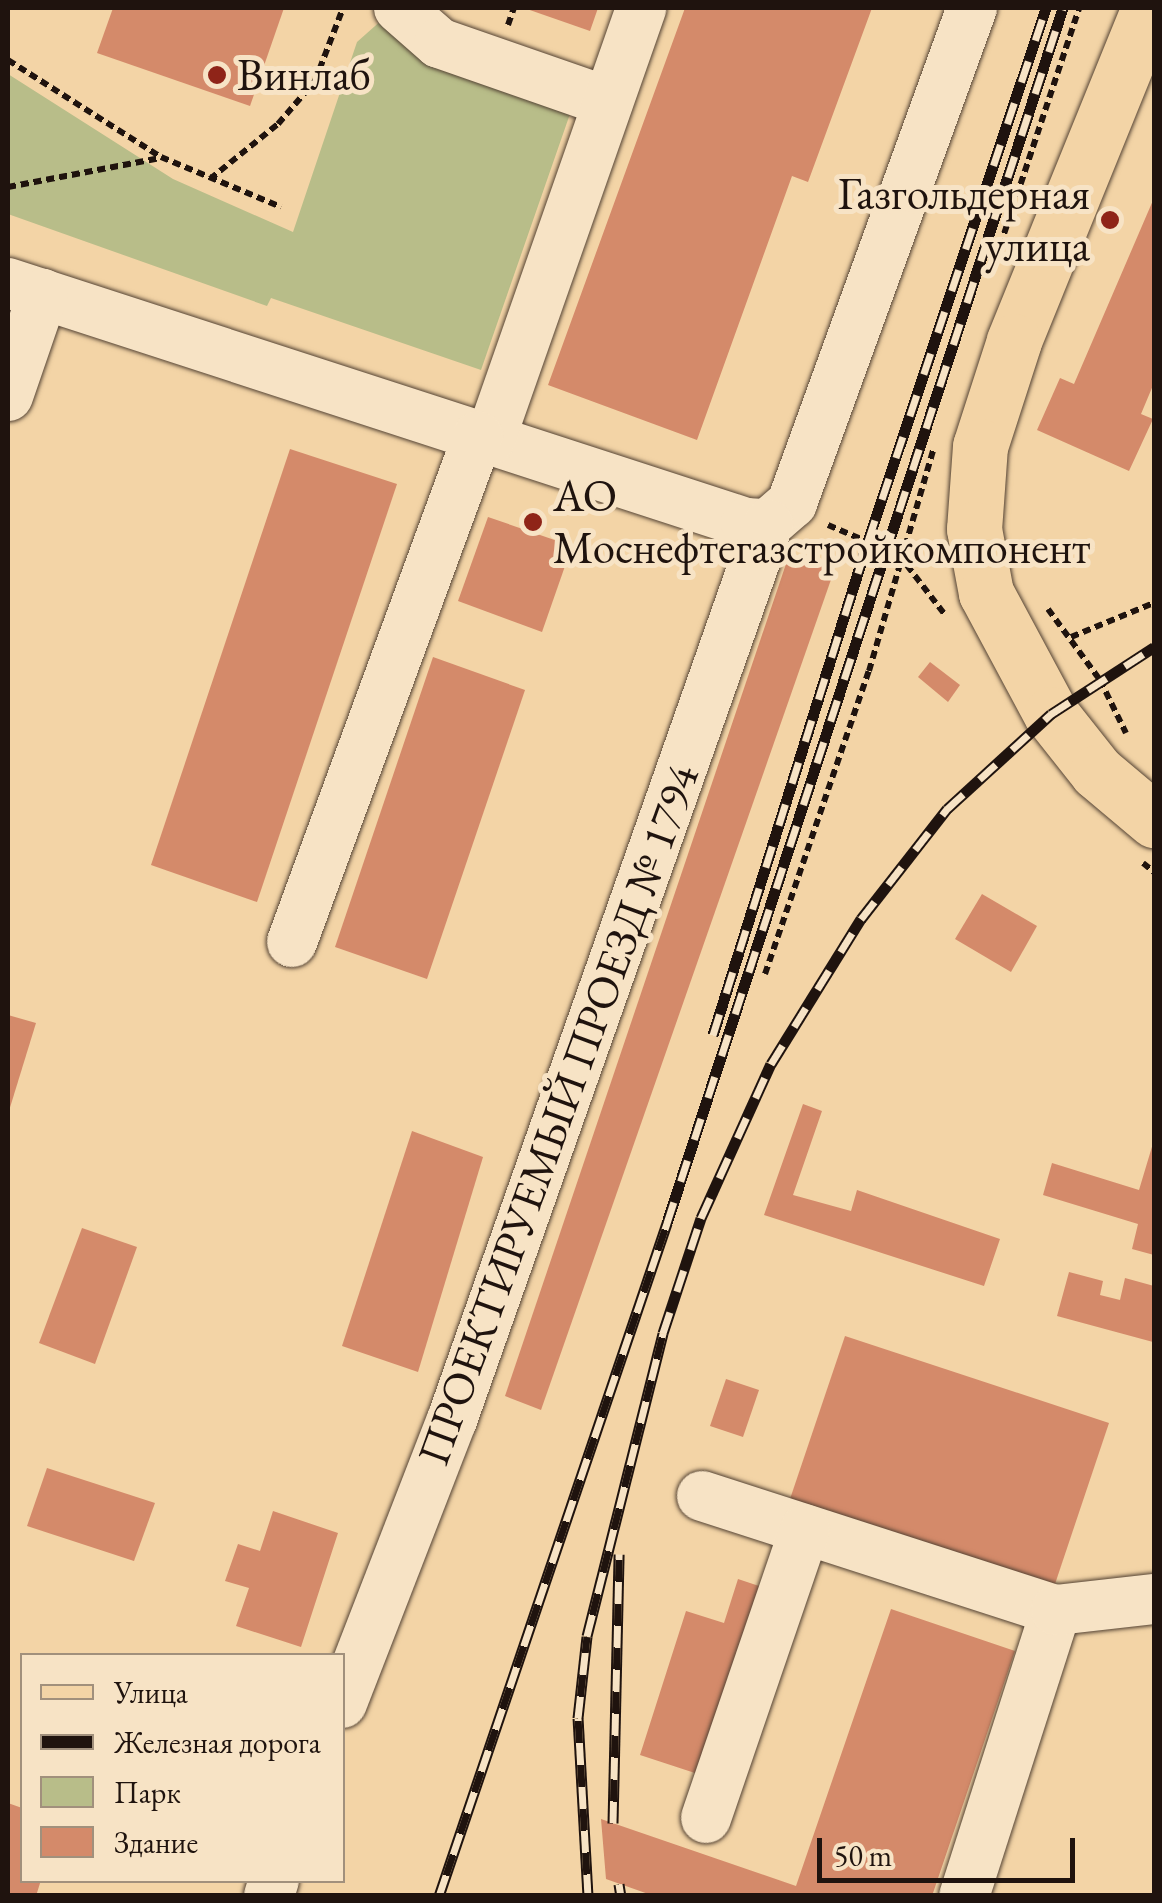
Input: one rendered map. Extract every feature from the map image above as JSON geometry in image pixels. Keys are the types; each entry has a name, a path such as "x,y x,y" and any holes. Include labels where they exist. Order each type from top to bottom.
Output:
{"main road":[{"path":"1148,8 1014,341 980,446 974,529 986,594 1051,714 1096,772 1154,820"}],"street":[{"path":"399,8 439,43 608,102"},
{"path":"292,942 484,438 641,8"},
{"path":"8,396 25,288 746,524 768,524 792,503 972,8"},
{"name":"ПРОЕКТИРУЕМЫЙ ПРОЕЗД № 1794","path":"345,1695 452,1420 768,524"},
{"path":"702,1496 1056,1610 1154,1598"},
{"path":"706,1818 805,1529"},
{"path":"964,1896 1056,1610"}],"path":[{"path":"209,180 268,133 315,81 343,8"},
{"path":"8,60 161,157 281,207"},
{"path":"8,186 161,157"},
{"path":"828,525 899,555 942,610"},
{"path":"766,974 869,672 899,555"},
{"path":"1036,595 1071,637 1136,749"},
{"path":"1071,637 1154,602"}],"green space":[{"path":"384,18 571,111 481,370 271,298 267,306 8,214 8,74 173,179 293,232 357,42"}],"building":[{"path":"113,8 284,8 250,106 97,53"},
{"path":"524,8 598,8 590,31"},
{"path":"685,8 872,8 808,182 792,176 697,440 548,385"},
{"path":"1154,198 1154,383 1141,414 1153,419 1129,471 1037,430 1060,378 1074,384"},
{"path":"290,449 397,484 257,902 151,865"},
{"path":"488,517 572,546 542,632 458,601"},
{"path":"789,555 834,571 541,1410 505,1396"},
{"path":"433,657 525,690 427,979 335,947"},
{"path":"930,662 960,685 948,702 918,677"},
{"path":"982,894 1037,926 1011,972 955,939"},
{"path":"8,1015 36,1023 8,1114"},
{"path":"803,1104 822,1111 793,1195 851,1211 857,1190 1000,1239 984,1286 764,1215"},
{"path":"412,1131 483,1157 418,1372 342,1346"},
{"path":"1154,1140 1154,1255 1132,1249 1138,1224 1043,1195 1052,1163 1139,1190"},
{"path":"82,1228 137,1247 95,1364 39,1343"},
{"path":"1069,1272 1103,1281 1100,1295 1120,1300 1125,1278 1154,1286 1153,1342 1057,1316"},
{"path":"845,1336 1109,1423 1054,1587 790,1499"},
{"path":"726,1379 759,1390 743,1437 710,1426"},
{"path":"47,1468 155,1503 134,1561 27,1526"},
{"path":"273,1511 338,1533 301,1647 236,1626 249,1588 225,1581 238,1544 260,1551"},
{"path":"738,1579 762,1587 701,1775 640,1755 686,1611 724,1623"},
{"path":"891,1609 1015,1651 932,1896 654,1896 606,1879 601,1819 796,1886"},
{"path":"8,1803 20,1807 20,1883 40,1883 36,1896 8,1896"}],"railway":[{"path":"713,1035 868,541 1046,8"},
{"path":"439,1896 667,1223 1063,8"},
{"path":"588,1896 578,1718 587,1636 663,1333 701,1218 771,1064 861,919 947,809 1051,714 1154,647"},
{"path":"613,1823 619,1554"},
{"path":"619,1884 621,1896"}],"place":[{"name":"Винлаб","path":"217,75"},
{"name":"Газгольдерная улица","path":"1110,220"},
{"name":"АО Моснефтегазстройкомпонент","path":"533,522"}]}
